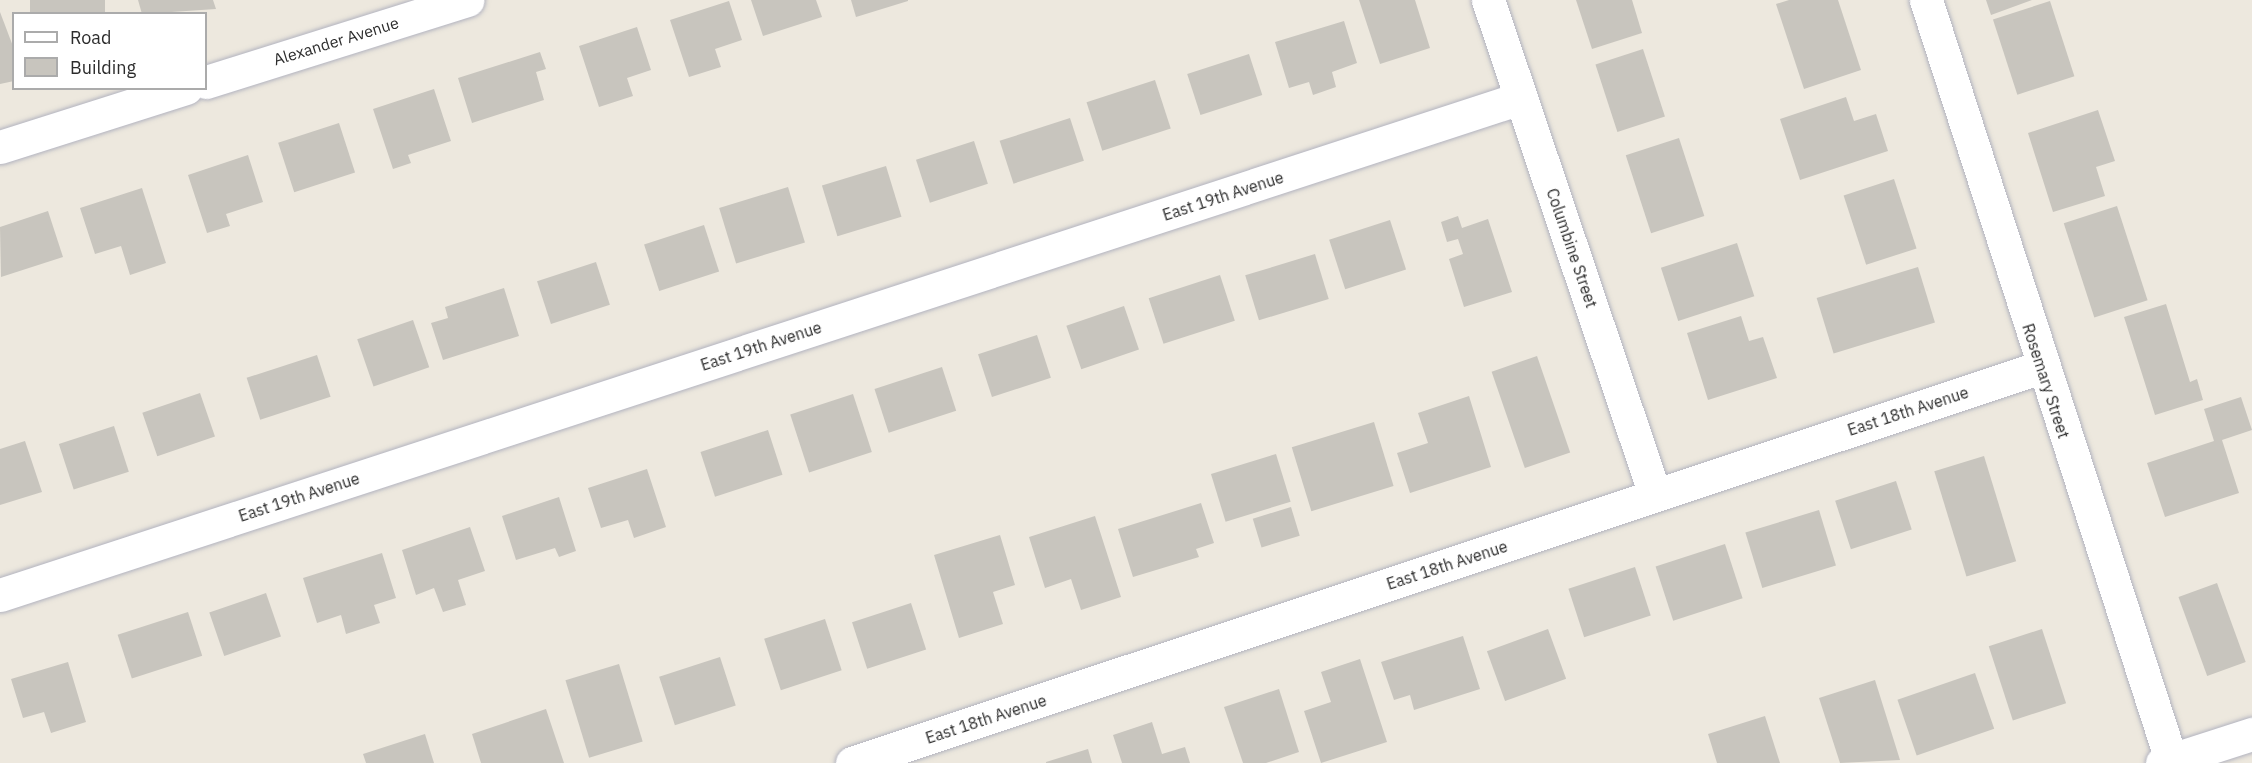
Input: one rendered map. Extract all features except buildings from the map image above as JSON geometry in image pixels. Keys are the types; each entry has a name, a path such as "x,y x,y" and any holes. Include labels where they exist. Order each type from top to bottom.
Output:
{"street":[{"name":"Alexander Avenue","path":"207,82 467,0"},
{"name":"Columbine Street","path":"1488,0 1655,495"},
{"name":"Rosemary Street","path":"1926,0 2166,762"},
{"path":"0,147 180,90"},
{"name":"East 19th Avenue","path":"0,595 1521,98"},
{"name":"East 18th Avenue","path":"852,763 2041,367"},
{"path":"2166,762 2252,734"}]}
